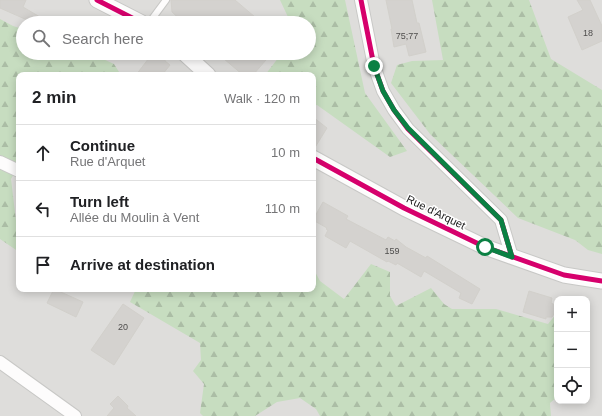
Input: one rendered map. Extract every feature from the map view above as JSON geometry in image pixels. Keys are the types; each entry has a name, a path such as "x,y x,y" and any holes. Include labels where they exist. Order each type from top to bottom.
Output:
{"street":[{"path":"96,0 128,16"},
{"path":"362,0 374,66 383,91 394,110 408,128 501,220 512,257"},
{"path":"192,60 205,72"},
{"name":"Rue d'Arquet","path":"316,160 404,208 485,247 564,275 602,282"},
{"path":"0,162 16,170"},
{"path":"0,362 75,416"}],"lane":[{"path":"154,16 166,0"}],"shaded area":[{"path":"0,0 602,0 602,416 0,416"}],"green space":[{"path":"280,0 345,0 365,93 407,151 390,157 316,105 316,72 267,72 277,60 316,60 316,16 288,16"},
{"path":"432,0 529,0 551,59 602,90 602,254 588,250 575,240 518,218 430,134 391,83 397,65 412,61 443,60"},
{"path":"0,19 16,27 16,60 105,60 114,64 119,72 16,72 16,170 11,179 16,221 16,250 0,239"},
{"path":"371,264 390,272 390,296 396,306 431,288 444,304 452,309 496,309 548,324 554,317 554,400 550,403 551,416 320,416 316,409 300,398 277,402 255,416 203,416 200,413 204,384 193,371 201,360 200,343 130,302 135,292 316,292 316,274 320,281 344,299"}],"building":[{"path":"0,0 26,0 23,7 38,16 18,16 0,8"},
{"path":"171,0 235,0 254,16 176,16 172,12"},
{"path":"386,0 412,0 426,52 409,56 406,44 394,47"},
{"path":"577,0 590,0 602,26 602,41 582,50 568,17 583,10"},
{"path":"147,60 165,60 170,65 164,72 138,72"},
{"path":"225,60 266,60 256,72 239,72"},
{"path":"316,119 327,128 316,146"},
{"path":"323,202 348,216 346,219 386,240 388,237 395,241 396,239 406,247 426,258 427,256 480,289 472,304 459,298 461,293 424,271 421,277 397,263 396,265 388,261 387,262 350,241 346,248 325,236 328,230 316,222 316,215"},
{"path":"529,291 552,298 551,303 554,304 554,314 552,317 546,317 546,319 523,312"},
{"path":"52,292 61,292 83,302 76,317 47,303"},
{"path":"123,304 144,318 114,365 91,350"},
{"path":"118,396 128,406 127,408 136,416 107,416 114,408 110,404"}],"cycle path":[{"path":"97,0 128,16"},
{"path":"361,0 374,66 383,91 394,110 408,129 501,220 512,257"},
{"path":"316,160 404,208 485,247 564,275 602,281"}],"route":[{"path":"374,66 383,91 394,110 408,128 501,220 512,257 485,247"}]}
